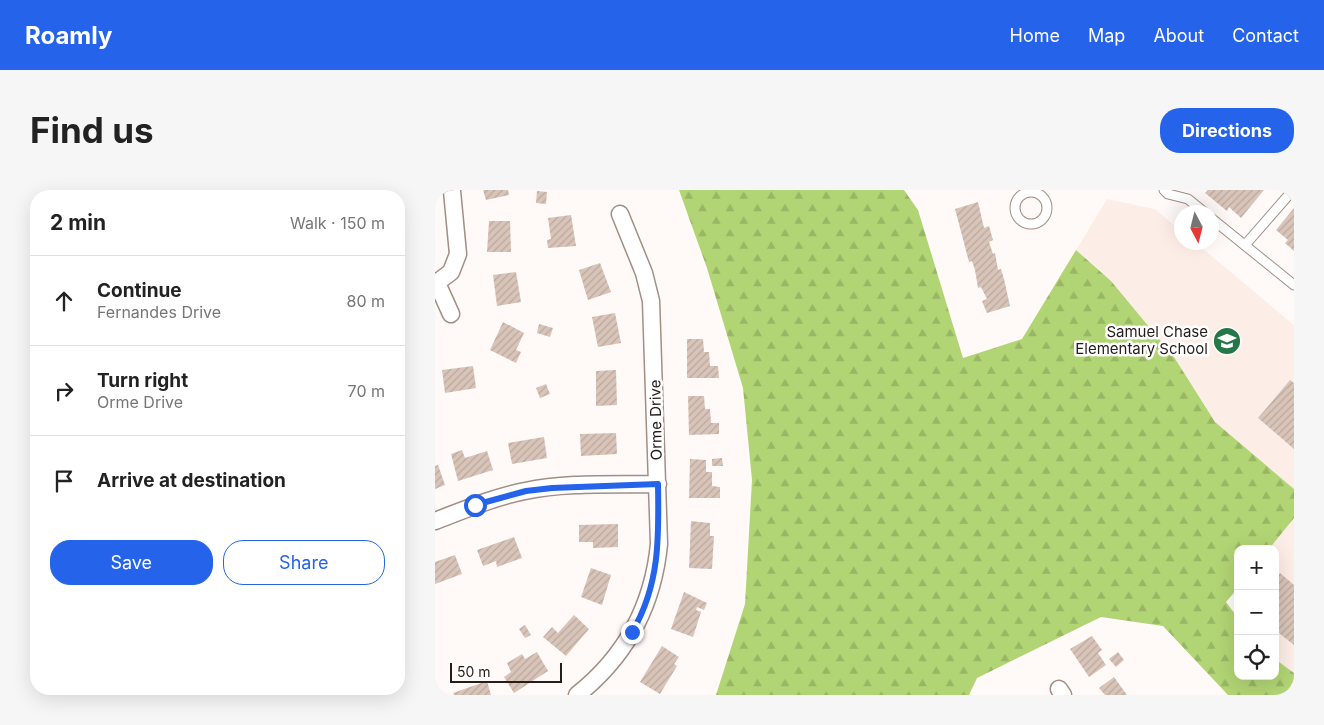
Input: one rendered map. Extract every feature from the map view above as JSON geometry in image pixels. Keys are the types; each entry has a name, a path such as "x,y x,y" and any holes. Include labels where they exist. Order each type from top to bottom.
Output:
{"street":[{"path":"451,314 436,283 451,272 458,254 452,191"},
{"name":"Orme Drive","path":"577,695 611,664 623,648 645,607 657,562 658,484 651,301 644,273 620,214"},
{"path":"435,521 475,505 526,491 577,486 658,484"}],"lane":[{"path":"1012,190 1017,200"},
{"path":"1164,190 1168,194 1188,200 1195,205"},
{"path":"1245,245 1293,190"},
{"path":"1219,224 1294,285"}],"shaded area":[{"name":"Samuel Chase Elementary School","path":"1107,199 1155,209 1174,225 1174,250 1204,250 1294,325 1294,489 1215,422 1174,357 1111,281 1076,250"},
{"path":"1294,518 1294,673 1279,662 1279,545 1272,545"}],"green space":[{"path":"679,190 904,190 918,210 963,358 1022,339 1076,250 1111,281 1174,357 1215,422 1294,489 1294,518 1272,545 1234,545 1234,593 1226,602 1234,613 1234,680 1279,680 1279,662 1294,673 1294,695 1228,695 1163,626 1101,617 977,678 969,695 716,695 745,604 752,480 743,388 707,268"}],"building":[{"path":"483,190 508,190 509,195 486,200"},
{"path":"1208,190 1264,190 1241,218 1229,207 1227,211 1205,193"},
{"path":"537,191 547,192 546,204 536,203"},
{"path":"978,202 984,228 989,226 993,240 989,242 993,254 995,253 998,270 1001,269 1010,306 987,313 982,301 987,299 981,287 978,288 975,270 972,261 969,262 955,209"},
{"path":"1294,208 1294,251 1285,243 1288,240 1276,230"},
{"path":"571,215 576,246 548,248 547,240 551,239 548,218"},
{"path":"489,221 510,221 511,252 487,252"},
{"path":"600,263 611,292 588,300 579,270"},
{"path":"516,272 521,302 497,306 493,275"},
{"path":"615,313 621,343 598,347 592,317"},
{"path":"503,322 524,333 516,350 521,352 516,363 490,350"},
{"path":"539,324 553,328 550,337 537,333"},
{"path":"687,339 703,339 704,352 709,352 710,366 718,366 719,378 687,378"},
{"path":"473,366 476,388 445,393 442,370"},
{"path":"616,370 617,405 596,406 596,371"},
{"path":"1290,380 1294,383 1294,449 1258,418"},
{"path":"546,384 550,394 540,398 536,388"},
{"path":"688,396 704,396 705,409 710,409 711,423 719,423 719,434 689,435"},
{"path":"616,433 617,454 581,456 580,434"},
{"path":"544,437 547,458 512,464 508,443"},
{"path":"462,450 465,458 487,451 493,470 458,481 451,454"},
{"path":"722,458 723,466 712,466 712,459"},
{"path":"690,459 706,460 706,472 712,472 712,486 720,487 720,498 689,498"},
{"path":"438,465 445,485 435,489 435,466"},
{"path":"691,521 710,523 710,536 714,536 712,569 689,568"},
{"path":"618,524 618,547 593,548 593,542 579,542 579,525"},
{"path":"514,537 522,558 497,567 496,561 483,566 477,550"},
{"path":"455,555 462,574 435,584 435,562"},
{"path":"591,568 611,575 602,605 581,597"},
{"path":"1280,573 1294,585 1294,645 1279,633"},
{"path":"684,592 707,603 704,610 697,607 696,610 701,612 693,637 671,629"},
{"path":"574,615 589,629 566,656 543,637 552,627 558,633"},
{"path":"525,625 531,635 525,638 519,629"},
{"path":"1092,636 1102,650 1098,653 1106,665 1089,677 1070,649"},
{"path":"662,646 679,657 674,664 677,666 660,694 640,682"},
{"path":"537,652 548,671 514,693 504,677 511,672 507,663 522,654 525,659"},
{"path":"1118,652 1124,660 1116,667 1109,659"},
{"path":"1114,677 1127,695 1105,695 1099,688"},
{"path":"487,681 491,695 454,695 453,693"}],"place":[{"name":"Samuel Chase Elementary School","path":"1227,341"}],"route":[{"path":"475,505 526,491 552,488 658,484 659,544 657,562 649,599 632,632"}]}
